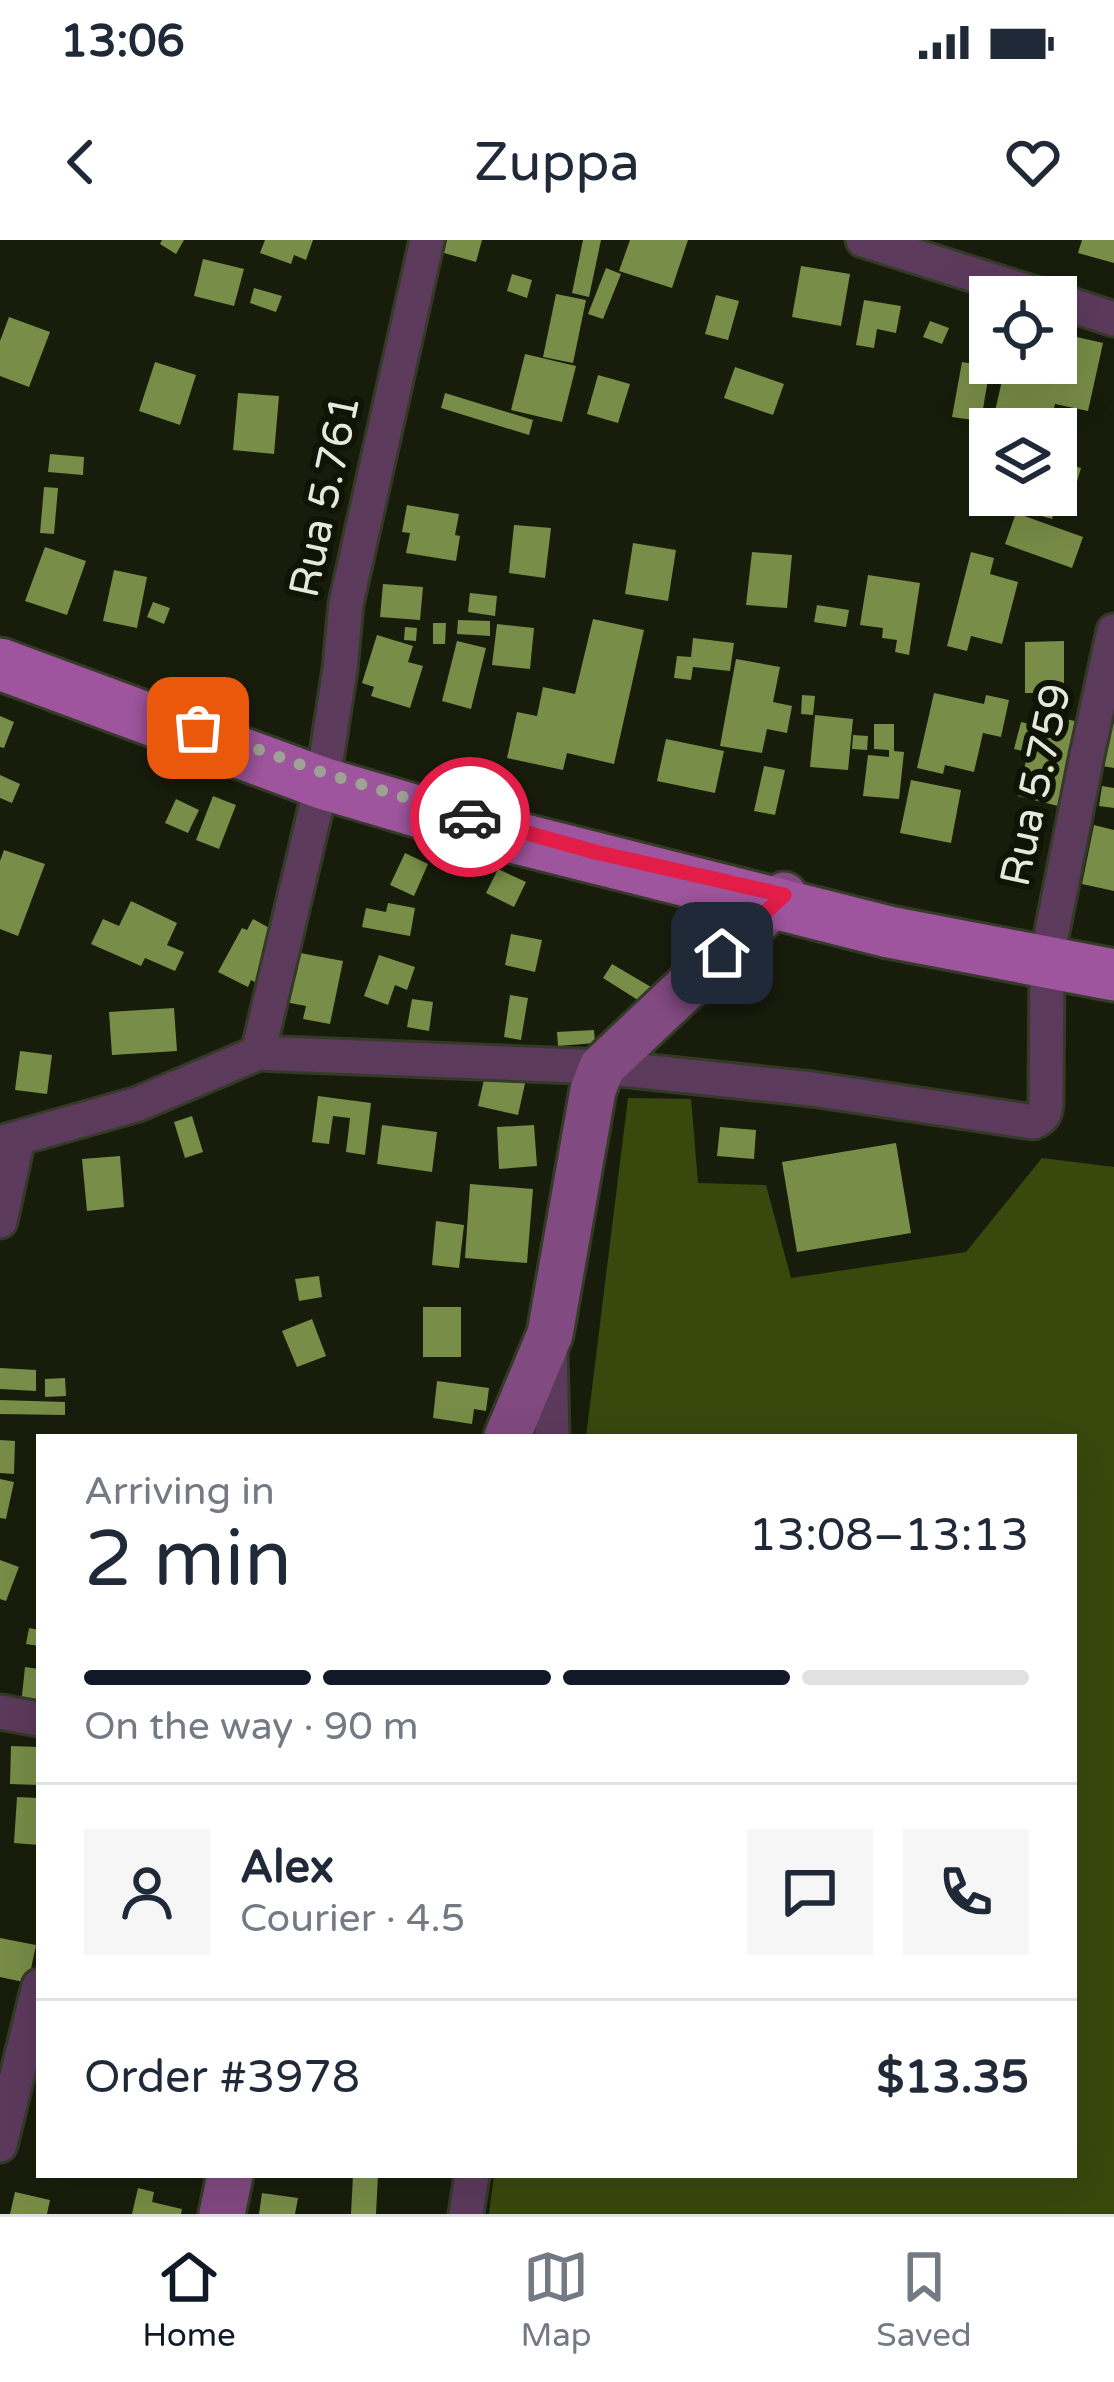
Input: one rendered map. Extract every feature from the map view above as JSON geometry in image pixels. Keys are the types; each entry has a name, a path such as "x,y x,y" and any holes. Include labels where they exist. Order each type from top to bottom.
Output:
{"main road":[{"path":"0,652 120,701 324,773 595,852 1114,971"},
{"path":"0,664 302,776 457,823 889,932 1114,971"},
{"path":"508,1434 550,1334 592,1090 602,1067 784,895"},
{"path":"222,2214 229,2178"}],"street":[{"name":"Rua 5.761","path":"258,1053 324,773 346,604 427,240"},
{"path":"863,240 979,276"},
{"path":"1077,307 1114,319"},
{"name":"Rua 5.759","path":"602,1067 812,1089 1033,1122 1041,1119 1046,1113 1047,957 1114,631"},
{"path":"0,1221 9,1141 138,1104 258,1053 602,1067"},
{"path":"550,1334 552,1434"},
{"path":"0,1712 36,1718"},
{"path":"0,2145 36,1998"},
{"path":"466,2214 472,2178"}],"green space":[{"path":"628,1098 691,1099 698,1183 766,1185 791,1278 966,1252 1042,1158 1114,1167 1114,2214 489,2214 494,2178 1077,2178 1077,1434 586,1434"}],"building":[{"path":"162,240 184,240 176,254 160,244"},
{"path":"265,240 313,240 306,260 294,255 291,264 260,253"},
{"path":"447,240 482,240 476,262 444,253"},
{"path":"583,240 601,240 589,297 572,293"},
{"path":"630,240 688,240 672,288 619,271"},
{"path":"1082,240 1114,240 1114,263 1078,253"},
{"path":"203,259 244,269 234,306 194,296"},
{"path":"801,266 850,274 841,326 792,317"},
{"path":"606,268 621,274 603,319 588,314"},
{"path":"512,274 532,280 527,298 507,291"},
{"path":"254,288 282,296 276,312 250,303"},
{"path":"556,294 586,300 573,363 543,357"},
{"path":"716,295 739,301 728,340 705,334"},
{"path":"864,300 901,306 896,333 877,329 874,348 856,345"},
{"path":"9,317 50,332 29,387 0,376 0,341"},
{"path":"930,321 949,328 942,344 923,337"},
{"path":"1077,337 1103,343 1088,411 1055,404 1054,408 996,408 1001,384 1077,384"},
{"path":"525,354 576,366 562,422 511,410"},
{"path":"155,362 196,375 180,425 139,411"},
{"path":"962,362 969,363 969,384 987,384 983,408 969,408 969,419 952,417"},
{"path":"735,367 784,384 773,415 724,398"},
{"path":"598,375 630,384 618,423 587,414"},
{"path":"238,393 279,396 274,454 233,450"},
{"path":"445,393 533,420 529,435 441,408"},
{"path":"50,454 84,457 83,475 48,472"},
{"path":"44,487 58,488 54,534 40,533"},
{"path":"407,505 459,514 456,561 406,553 410,533 402,532"},
{"path":"1015,516 1083,537 1072,568 1005,544"},
{"path":"514,525 551,528 545,578 509,573"},
{"path":"633,543 676,550 668,601 625,594"},
{"path":"45,547 86,561 67,615 25,601"},
{"path":"752,552 792,555 787,608 746,605"},
{"path":"971,552 994,558 990,574 1018,582 1002,644 971,636 967,651 947,646"},
{"path":"114,570 147,577 137,628 103,621"},
{"path":"868,575 920,583 909,655 895,652 897,640 882,638 883,628 860,625"},
{"path":"383,584 423,587 420,620 380,617"},
{"path":"470,593 497,596 495,616 468,612"},
{"path":"153,602 170,608 164,624 147,617"},
{"path":"817,605 849,610 846,627 814,622"},
{"path":"593,619 644,630 614,764 567,753 563,770 507,758 517,712 537,716 543,687 575,694"},
{"path":"458,620 490,621 490,636 457,634"},
{"path":"433,623 446,623 445,644 433,644"},
{"path":"497,624 534,628 530,669 492,665"},
{"path":"405,627 417,628 416,641 404,640"},
{"path":"377,635 413,646 408,662 423,666 410,708 371,696 374,687 362,683"},
{"path":"693,638 734,643 730,671 693,667 691,680 674,678 677,656 691,657"},
{"path":"457,641 486,648 471,709 442,701"},
{"path":"1064,641 1064,693 1025,693 1025,642"},
{"path":"736,659 780,667 773,702 792,706 787,733 767,729 762,753 720,746"},
{"path":"934,693 984,704 986,695 1009,700 1001,737 983,733 974,772 945,765 943,774 917,768"},
{"path":"802,695 815,696 813,715 801,714"},
{"path":"1036,712 1083,723 1062,807 1018,796 1028,752 1014,749 1021,722 1033,725"},
{"path":"815,715 853,719 848,770 810,767"},
{"path":"0,716 14,722 4,748 0,747"},
{"path":"1109,723 1114,724 1114,768 1102,766"},
{"path":"874,724 894,724 894,751 904,752 899,799 863,796 868,755 889,757 889,750 874,749"},
{"path":"853,735 868,736 867,750 852,749"},
{"path":"666,739 724,751 715,793 657,781"},
{"path":"764,766 785,770 775,815 754,811"},
{"path":"0,775 20,784 12,803 0,798"},
{"path":"911,780 961,790 951,843 900,833"},
{"path":"1102,786 1114,788 1114,808 1099,806"},
{"path":"213,796 236,805 219,849 196,840"},
{"path":"176,799 199,810 188,833 165,823"},
{"path":"1094,825 1114,830 1114,891 1082,884"},
{"path":"4,850 45,864 18,936 0,929"},
{"path":"405,853 428,864 414,896 390,885"},
{"path":"498,869 526,882 514,907 486,893"},
{"path":"131,901 177,923 167,945 184,952 175,971 145,958 141,966 91,944 103,919 119,926"},
{"path":"388,903 415,908 410,936 362,927 366,908 386,912"},
{"path":"253,919 284,936 258,984 251,980 248,987 218,972 242,928 247,930"},
{"path":"511,934 542,940 535,972 505,965"},
{"path":"295,952 343,961 330,1024 303,1019 306,1006 285,1002"},
{"path":"379,955 415,967 407,990 395,985 388,1005 364,996"},
{"path":"612,964 651,987 641,1002 603,978"},
{"path":"510,995 528,998 521,1040 504,1037"},
{"path":"412,999 433,1002 429,1031 407,1027"},
{"path":"174,1008 177,1051 112,1055 109,1012"},
{"path":"594,1030 595,1043 558,1046 557,1032"},
{"path":"20,1051 52,1055 47,1094 15,1090"},
{"path":"486,1071 526,1079 518,1115 478,1106"},
{"path":"318,1096 371,1103 365,1155 346,1152 350,1118 333,1116 329,1144 312,1142"},
{"path":"192,1116 203,1152 185,1158 174,1122"},
{"path":"382,1125 437,1132 432,1172 377,1164"},
{"path":"534,1125 537,1166 499,1169 497,1127"},
{"path":"720,1127 756,1130 754,1159 717,1156"},
{"path":"896,1143 911,1233 797,1252 782,1162"},
{"path":"120,1156 124,1207 87,1211 82,1159"},
{"path":"470,1184 533,1189 527,1263 465,1258"},
{"path":"436,1221 464,1225 459,1268 432,1265"},
{"path":"319,1276 322,1297 299,1301 295,1279"},
{"path":"423,1307 461,1307 461,1357 423,1357"},
{"path":"312,1319 326,1356 297,1367 282,1331"},
{"path":"0,1368 36,1370 36,1391 0,1389"},
{"path":"65,1378 66,1396 45,1397 45,1379"},
{"path":"437,1381 489,1388 486,1411 474,1409 472,1424 433,1418"},
{"path":"0,1400 65,1402 65,1415 0,1414"},
{"path":"0,1440 15,1441 14,1474 0,1473"},
{"path":"0,1479 14,1482 6,1519 0,1518"},
{"path":"0,1560 19,1567 6,1601 0,1599"},
{"path":"29,1628 36,1629 36,1646 26,1644"},
{"path":"25,1667 36,1669 36,1707 21,1705"},
{"path":"11,1746 36,1747 36,1785 10,1784"},
{"path":"17,1797 36,1798 36,1845 14,1843"},
{"path":"0,1938 36,1945 28,1983 0,1977"},
{"path":"353,2178 378,2178 376,2214 351,2214"},
{"path":"138,2188 154,2192 152,2202 182,2209 181,2214 132,2214"},
{"path":"15,2192 50,2200 47,2214 10,2214"},
{"path":"262,2193 298,2198 295,2214 259,2214"}],"way so far":[{"path":"198,728 470,817"}],"route":[{"path":"470,817 595,852 784,895 722,953"}]}
